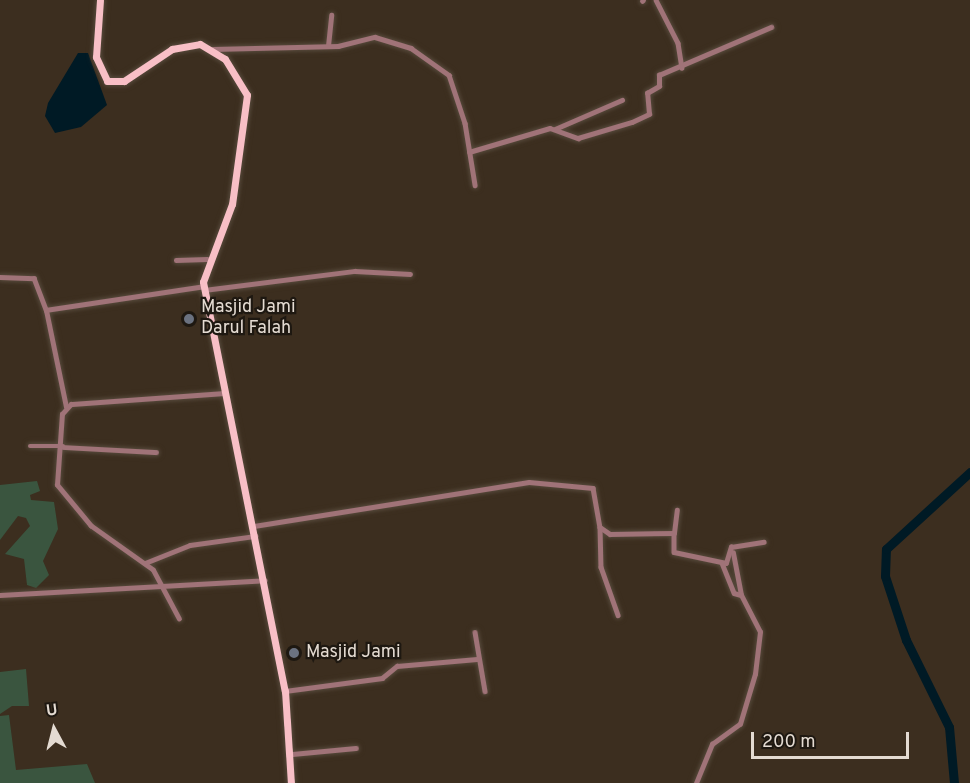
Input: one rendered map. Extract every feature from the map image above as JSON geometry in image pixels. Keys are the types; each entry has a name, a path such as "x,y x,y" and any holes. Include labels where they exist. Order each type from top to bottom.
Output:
{"main road":[{"path":"100,0 96,57 107,81 124,81 181,46 213,49 240,80 248,111 231,209 207,259 204,288 265,580 285,691 292,754 291,783"}],"street":[{"path":"656,0 678,43 682,68"},
{"path":"328,46 331,15"},
{"path":"555,129 578,138 645,116 650,112 647,93 659,86 659,76 682,68 771,27"},
{"path":"213,49 328,46 383,39 444,69 465,123 475,185"},
{"path":"469,152 555,129 622,100"},
{"path":"176,260 207,259"},
{"path":"45,310 204,288 355,271 411,274"},
{"path":"0,278 34,278 45,310 66,406 60,489 91,526 145,563 179,619"},
{"path":"66,406 226,393"},
{"path":"30,446 156,452"},
{"path":"254,526 514,482 593,488 600,526 601,567 618,615"},
{"path":"677,510 674,552 730,562 731,547"},
{"path":"600,526 614,536 674,533"},
{"path":"145,563 190,545 256,536"},
{"path":"731,547 764,542"},
{"path":"696,783 712,744 740,724 754,678 760,632 741,595 731,547"},
{"path":"722,562 734,593 741,595"},
{"path":"0,595 265,580"},
{"path":"475,632 477,659 485,691"},
{"path":"285,691 382,678 397,666 477,659"},
{"path":"292,754 356,748"}],"green space":[{"path":"37,481 40,491 30,495 31,500 54,502 58,529 43,561 49,575 36,588 27,585 24,559 5,554 30,526 26,518 18,516 0,540 0,485"},
{"path":"26,669 29,706 12,706 0,714 0,672"},
{"path":"9,715 16,770 87,764 95,783 0,783 0,716"}],"water":[{"path":"78,53 88,53 107,105 81,127 55,133 45,116 48,103"}],"waterway":[{"path":"954,783 949,727 906,640 885,576 886,549 970,472"}],"place":[{"name":"Masjid Jami Darul Falah","path":"189,319"},
{"name":"Masjid Jami","path":"294,653"}]}
